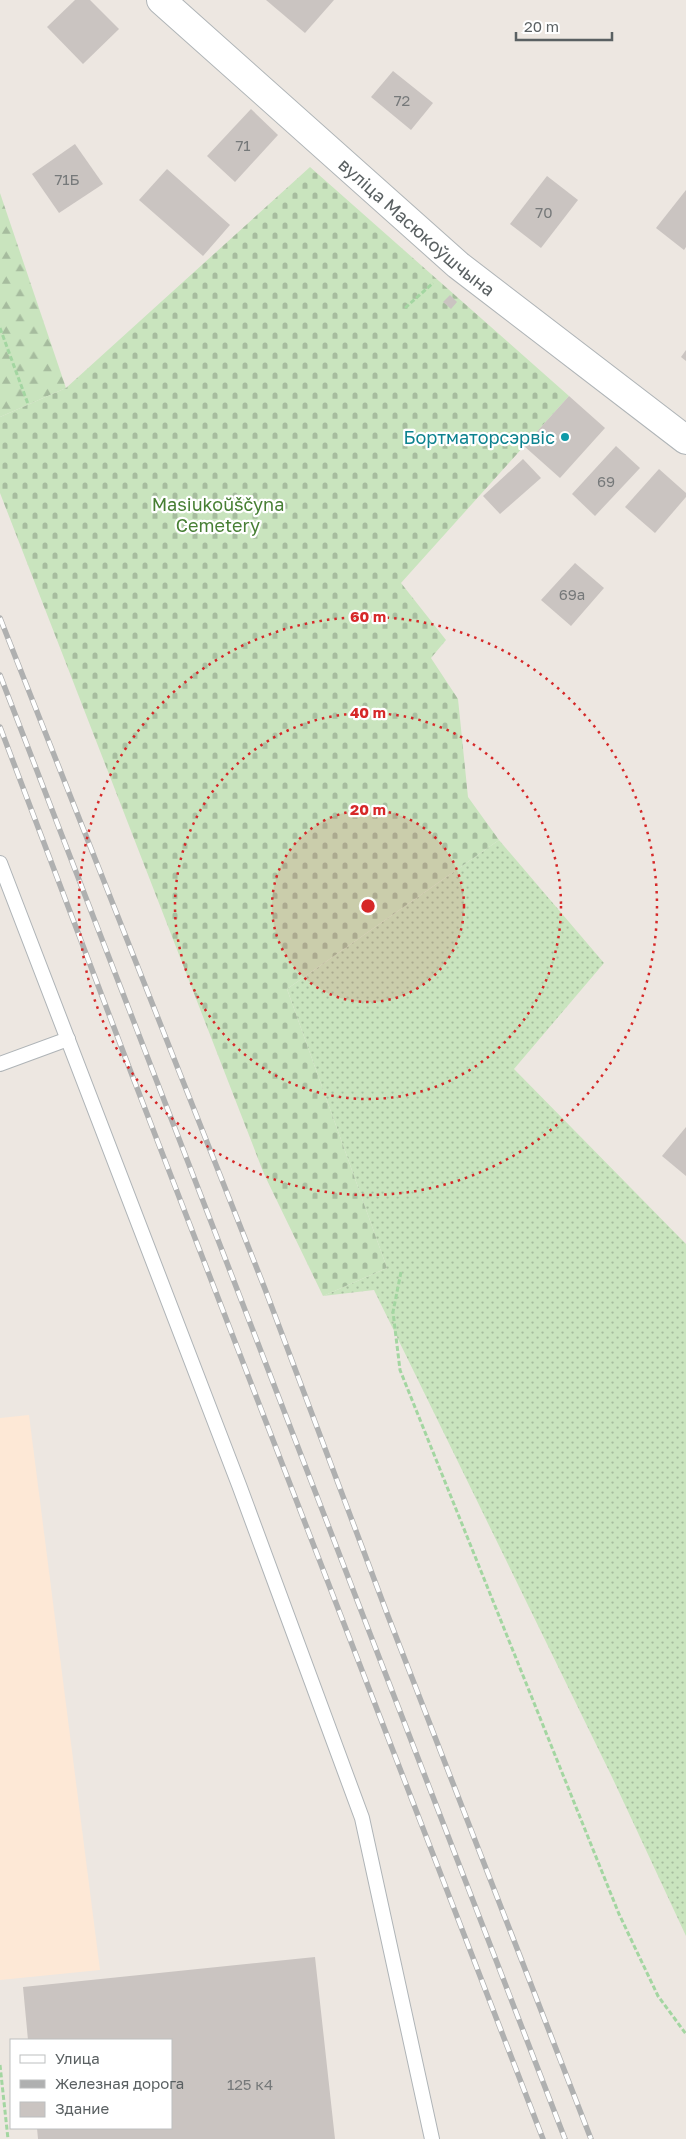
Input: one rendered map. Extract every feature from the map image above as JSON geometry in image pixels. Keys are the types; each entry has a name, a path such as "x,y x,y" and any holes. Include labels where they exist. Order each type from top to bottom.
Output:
{"street":[{"name":"вуліца Масюкоўшчына","path":"161,0 451,258 686,440"}],"lane":[{"path":"0,863 239,1485 362,1818 432,2139"},
{"path":"0,1064 68,1039"}],"path":[{"path":"405,308 436,280 451,258"},
{"path":"0,328 28,404"},
{"path":"402,1272 393,1312 400,1370 619,1914 658,1996 686,2034"},
{"path":"0,2065 8,2139"}],"shaded area":[{"path":"29,1415 100,1970 0,1980 0,1418"}],"green space":[{"name":"Masiukoŭščyna Cemetery","path":"310,167 569,396 401,583 446,640 431,658 458,699 468,797 499,840 287,989 387,1268 323,1296 264,1174 0,493 0,417 66,388"},
{"path":"0,193 66,388 0,417"},
{"path":"499,840 604,963 514,1069 686,1244 686,1936 612,1777 374,1290 323,1296 387,1268 287,989"}],"building":[{"path":"75,0 90,0 119,29 83,64 47,27"},
{"path":"266,0 334,0 305,33"},
{"path":"393,71 433,103 411,130 371,97"},
{"path":"251,109 278,135 235,182 207,156"},
{"path":"75,144 103,184 59,213 32,174"},
{"path":"167,169 230,225 203,256 139,200"},
{"path":"547,176 578,200 541,248 510,224"},
{"path":"686,190 686,247 684,250 656,228"},
{"path":"450,295 457,302 451,309 443,302"},
{"path":"686,350 686,361 681,357"},
{"name":"Бортматорсэрвіс","path":"569,396 605,428 560,478 524,446"},
{"path":"616,446 640,468 595,516 572,494"},
{"path":"523,459 541,478 500,514 483,496"},
{"path":"659,469 686,493 686,497 655,533 625,507"},
{"path":"575,563 604,588 571,626 541,600"},
{"path":"686,1127 686,1176 662,1156"},
{"path":"315,1957 335,2139 38,2139 37,2129 172,2129 172,2039 28,2039 23,1987"}],"railway":[{"path":"0,618 265,1289 388,1616 591,2139"},
{"path":"0,675 565,2139"},
{"path":"0,727 132,1075 543,2139"}],"place":[{"name":"Бортматорсэрвіс","path":"565,437"}]}
